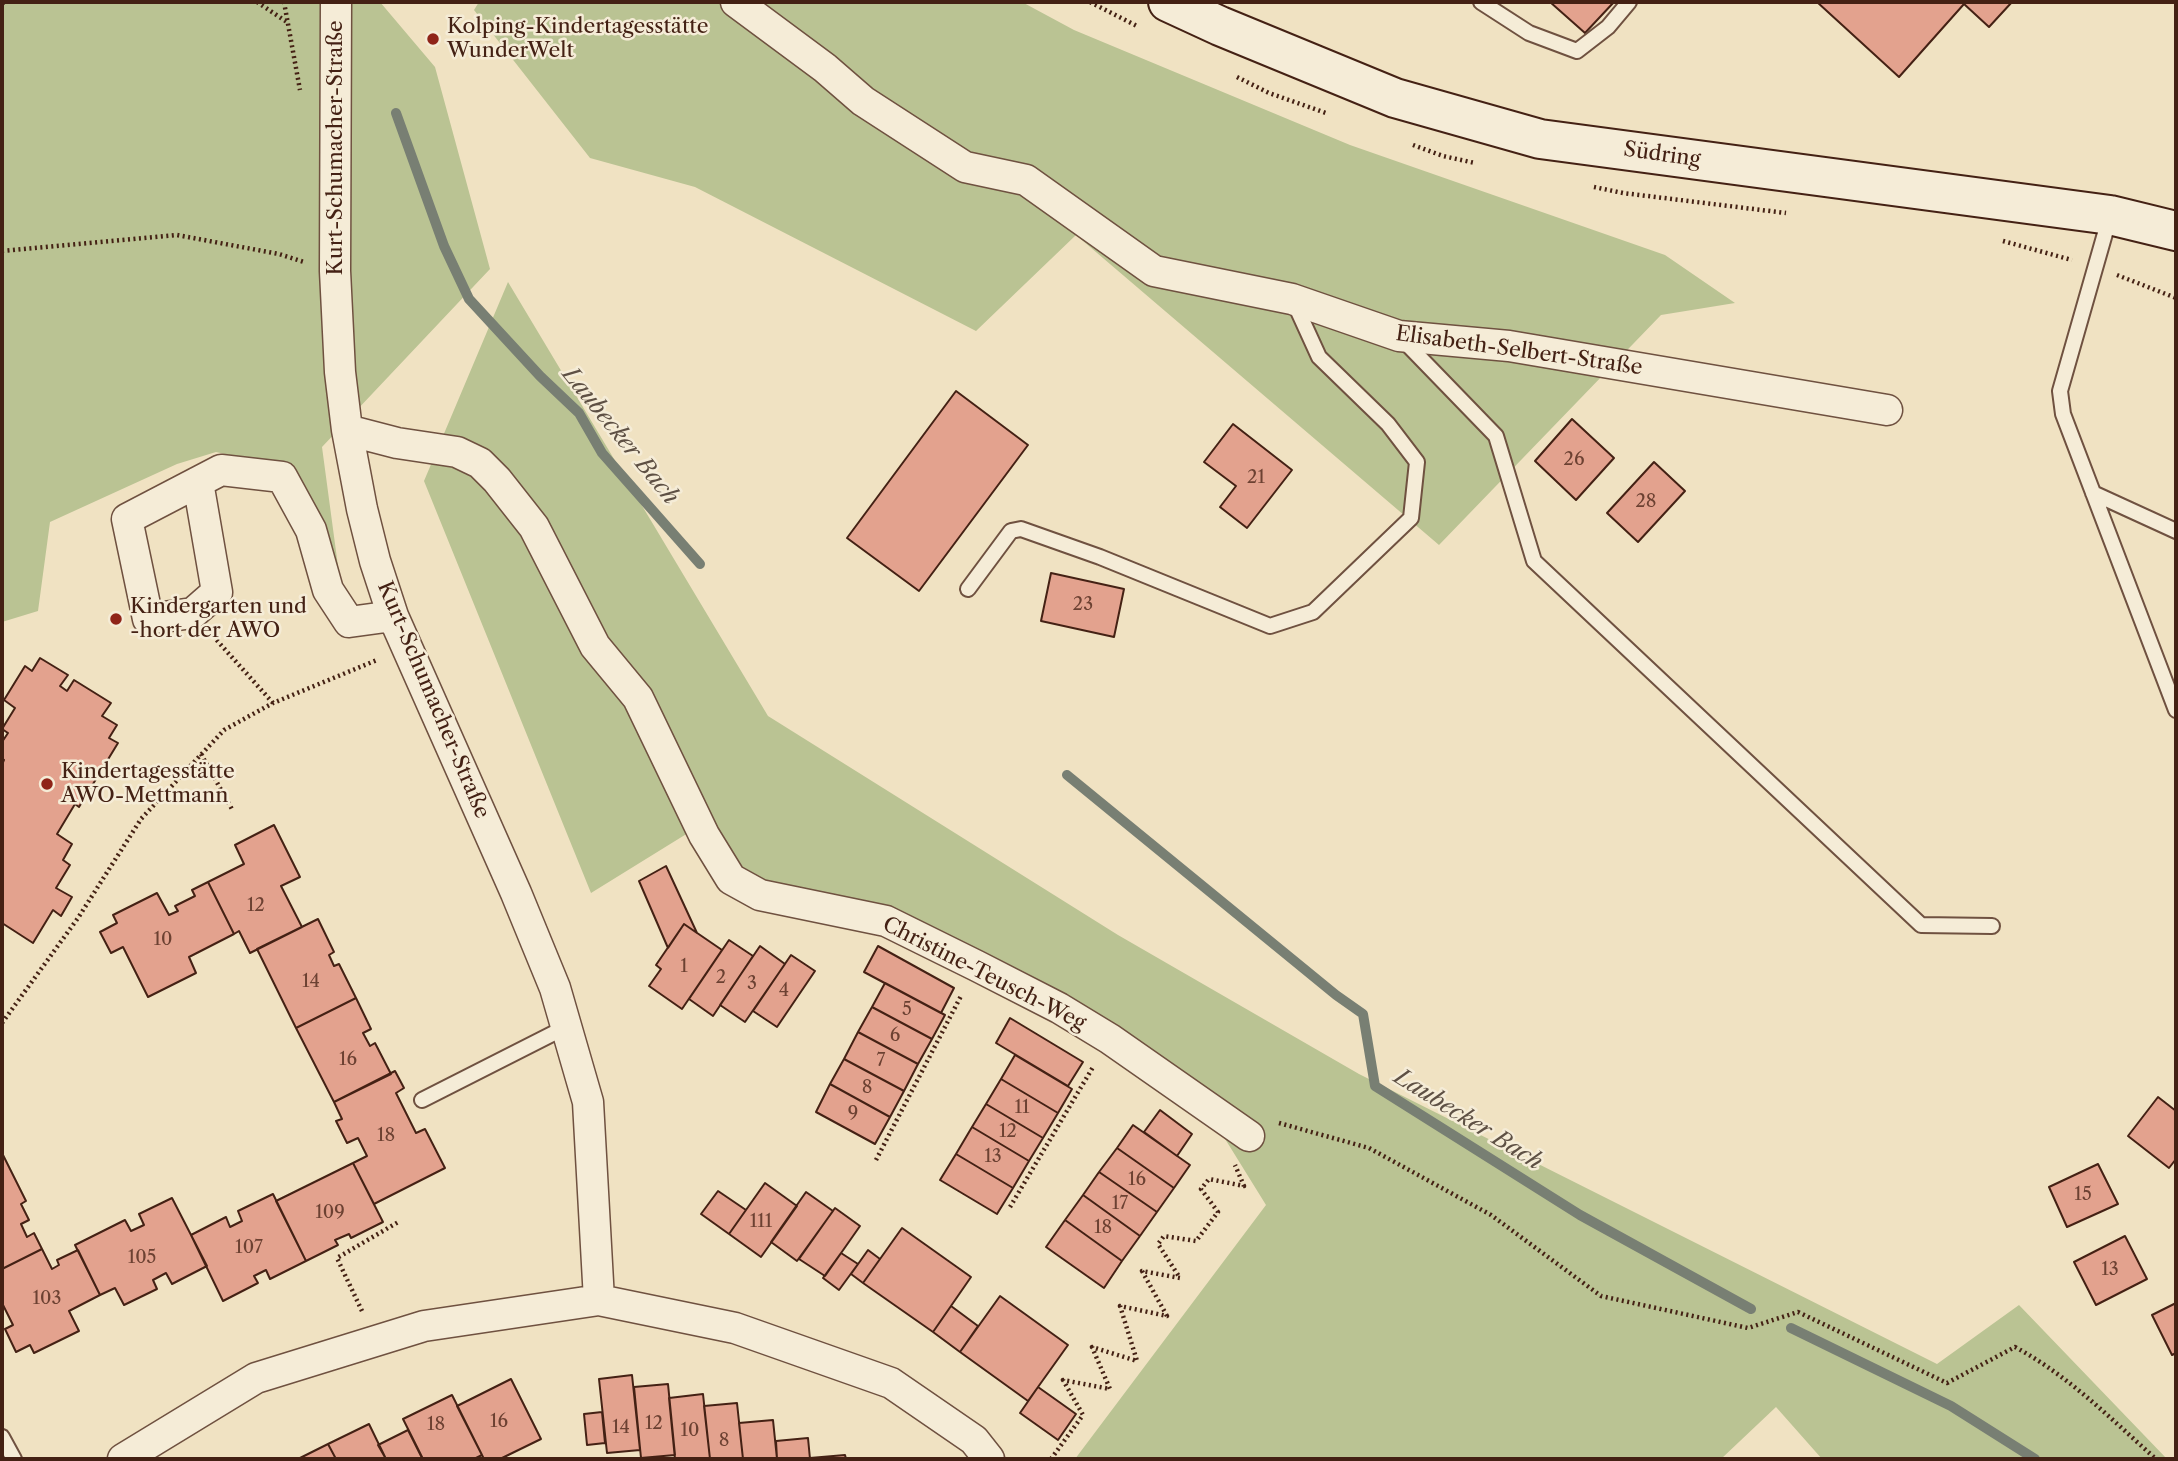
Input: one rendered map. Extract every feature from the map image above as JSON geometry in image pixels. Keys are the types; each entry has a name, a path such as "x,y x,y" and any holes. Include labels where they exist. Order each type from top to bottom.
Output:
{"street":[{"name":"Kurt-Schumacher-Straße","path":"336,2 335,271 340,372 347,430 362,509 393,616 516,893 555,988 587,1102 598,1300"},
{"name":"Elisabeth-Selbert-Straße","path":"736,2 825,68 863,101 965,167 1026,180 1154,271 1292,299 1399,336 1509,346 1887,410"},
{"name":"Südring","path":"1168,2 1395,98 1540,139 2110,215 2176,231"},
{"name":"Christine-Teusch-Weg","path":"347,430 397,443 457,452 480,463 497,480 534,527 595,646 638,698 704,835 731,879 760,895 886,921 977,966 1110,1039 1249,1136"},
{"path":"198,482 217,592 192,613 148,619 127,519 221,470 282,477 312,530 328,590 349,622 393,616"},
{"path":"123,1459 257,1378 424,1326 598,1300 736,1328 891,1383 974,1440 989,1459"}],"lane":[{"path":"1482,2 1529,33 1577,51 1608,27 1629,2"},
{"path":"2110,215 2060,391 2063,414 2176,710"},
{"path":"968,589 1012,531 1021,529 1100,557 1270,626 1313,612 1411,518 1417,462 1388,424 1319,357 1292,299"},
{"path":"1399,336 1496,436 1534,561 1920,925 1992,926"},
{"path":"2093,493 2176,531"},
{"path":"422,1100 566,1027"},
{"path":"2,1437 15,1459"}],"path":[{"path":"257,2 288,23"},
{"path":"2,251 177,235 279,254 335,271"},
{"path":"192,613 273,703"},
{"path":"2,1023 78,918 141,819 224,730 273,703 407,647"},
{"path":"201,754 233,811"},
{"path":"876,1160 977,966"},
{"path":"1010,1207 1110,1039"},
{"path":"1051,1459 1083,1415 1063,1380 1110,1390 1092,1347 1137,1361 1120,1306 1167,1316 1142,1271 1180,1278 1158,1244 1164,1236 1196,1241 1218,1212 1201,1189 1209,1179 1244,1186 1232,1157 1249,1136 1270,1121 1369,1148 1491,1215 1601,1296 1748,1328 1798,1312 1947,1383 2015,1347 2045,1363 2070,1382 2156,1459"},
{"path":"376,1341 337,1258 400,1221"}],"green space":[{"path":"2,2 380,2 435,67 490,269 322,447 342,596 291,469 216,452 177,464 50,522 38,611 2,622"},
{"path":"479,2 1022,2 1074,30 1350,145 1665,255 1735,303 1661,315 1439,545 1076,235 976,331 695,187 590,158 474,10"},
{"path":"508,282 768,716 1118,935 1359,1074 1937,1364 2019,1305 2167,1459 1822,1459 1776,1407 1721,1459 1075,1459 1266,1205 1209,1113 877,911 749,882 688,833 591,893 424,481"}],"building":[{"path":"1550,2 1614,2 1585,33"},
{"path":"1817,2 2012,2 1989,27 1964,4 1899,77"},
{"path":"956,391 1028,445 919,591 847,538"},
{"path":"1572,419 1614,458 1576,500 1535,461"},
{"path":"1233,424 1292,470 1247,528 1220,507 1236,486 1204,462"},
{"path":"1654,462 1685,491 1638,542 1607,513"},
{"path":"1051,573 1124,589 1114,637 1041,621"},
{"name":"Kindertagesstätte AWO-Mettmann","path":"40,658 68,675 60,686 67,691 74,680 111,703 102,716 117,725 109,738 118,743 79,807 75,804 57,834 72,844 63,860 70,865 56,888 72,897 61,916 53,910 33,943 2,923 2,742 8,733 2,729 15,708 4,700 25,666 32,671"},
{"path":"274,825 300,877 281,886 302,927 250,953 239,931 234,934 208,882 244,864 235,845"},
{"path":"666,866 697,933 684,924 668,948 639,881"},
{"path":"208,882 234,934 189,957 196,973 148,997 123,947 111,953 100,932 117,923 113,915 157,893 169,915 178,911 175,906 195,896 192,890"},
{"path":"318,919 334,952 329,955 334,966 339,964 356,998 296,1028 257,949"},
{"path":"684,924 722,950 682,1009 649,986 661,969 656,965"},
{"path":"729,940 753,956 713,1016 689,999"},
{"path":"760,946 785,964 745,1022 720,1005"},
{"path":"878,946 954,988 941,1013 864,972"},
{"path":"791,955 815,971 777,1027 753,1011"},
{"path":"885,983 945,1015 932,1039 872,1007"},
{"path":"356,998 371,1029 363,1033 370,1046 375,1043 391,1074 334,1102 296,1028"},
{"path":"872,1007 932,1039 918,1064 858,1032"},
{"path":"1010,1018 1083,1062 1068,1086 996,1043"},
{"path":"858,1032 918,1064 904,1091 844,1059"},
{"path":"1015,1055 1072,1089 1058,1113 1001,1079"},
{"path":"844,1059 904,1091 890,1117 830,1084"},
{"path":"395,1071 404,1088 396,1093 416,1133 425,1129 445,1168 374,1204 353,1163 367,1156 358,1138 347,1143 336,1121 342,1119 334,1102"},
{"path":"1001,1079 1058,1113 1043,1138 986,1104"},
{"path":"830,1084 890,1117 875,1144 816,1112"},
{"path":"2158,1097 2176,1111 2176,1159 2169,1168 2128,1136"},
{"path":"986,1104 1043,1138 1029,1161 972,1127"},
{"path":"1160,1110 1192,1134 1177,1156 1144,1132"},
{"path":"1133,1125 1190,1165 1174,1188 1117,1148"},
{"path":"972,1127 1029,1161 1013,1188 956,1154"},
{"path":"1117,1148 1174,1188 1157,1212 1099,1172"},
{"path":"2,1153 26,1201 21,1204 29,1220 21,1224 27,1237 34,1233 42,1249 2,1269"},
{"path":"956,1154 1013,1188 997,1214 940,1180"},
{"path":"353,1163 383,1222 351,1238 349,1234 335,1240 338,1245 306,1261 276,1201"},
{"path":"2098,1164 2118,1204 2067,1227 2049,1187"},
{"path":"1099,1172 1157,1212 1140,1236 1083,1195"},
{"path":"765,1183 797,1206 761,1257 729,1234"},
{"path":"718,1191 746,1210 729,1234 701,1214"},
{"path":"806,1192 833,1211 797,1261 771,1242"},
{"path":"273,1194 306,1261 270,1279 266,1270 254,1276 258,1283 223,1301 191,1235 226,1217 230,1227 242,1221 238,1211"},
{"path":"1083,1195 1140,1236 1122,1261 1065,1220"},
{"path":"172,1198 207,1266 172,1284 166,1273 153,1280 157,1289 124,1305 115,1288 100,1295 75,1245 125,1220 131,1231 144,1225 139,1214"},
{"path":"835,1208 860,1226 825,1276 799,1259"},
{"path":"1065,1220 1122,1261 1104,1288 1046,1247"},
{"path":"902,1228 971,1277 933,1332 863,1283"},
{"path":"2125,1236 2147,1279 2096,1305 2074,1262"},
{"path":"42,1249 52,1269 59,1265 57,1260 78,1250 100,1295 69,1311 79,1331 34,1353 30,1345 16,1352 5,1329 13,1325 2,1303 2,1269"},
{"path":"868,1250 880,1259 863,1283 851,1274"},
{"path":"841,1253 858,1264 839,1290 823,1278"},
{"path":"1000,1296 1068,1345 1028,1401 960,1352"},
{"path":"2176,1303 2176,1353 2172,1355 2152,1315"},
{"path":"951,1306 978,1326 960,1352 933,1332"},
{"path":"632,1375 640,1450 607,1453 599,1379"},
{"path":"511,1379 541,1439 500,1459 484,1459 457,1406"},
{"path":"668,1384 675,1455 641,1458 634,1387"},
{"path":"1038,1387 1076,1414 1058,1440 1020,1413"},
{"path":"703,1394 710,1459 675,1459 669,1398"},
{"path":"452,1395 482,1455 474,1459 423,1459 403,1419"},
{"path":"737,1403 743,1459 710,1459 704,1406"},
{"path":"602,1412 605,1443 587,1445 584,1414"},
{"path":"773,1420 777,1459 743,1459 739,1423"},
{"path":"369,1424 386,1459 336,1459 328,1444"},
{"path":"408,1430 422,1458 386,1459 378,1445"},
{"path":"808,1438 810,1459 777,1459 776,1441"},
{"path":"328,1444 336,1459 298,1459"},
{"path":"845,1455 846,1459 810,1459 810,1458"}],"waterway":[{"name":"Laubecker Bach","path":"396,113 444,246 469,299 540,376 579,413 602,453 700,564"},
{"name":"Laubecker Bach","path":"1067,775 1336,995 1363,1014 1375,1086 1580,1215 1751,1309"},
{"name":"Laubecker Bach","path":"1791,1328 1951,1406 2035,1459"}],"place":[{"name":"Kolping-Kindertagesstätte WunderWelt","path":"433,39"},
{"name":"Kindergarten und -hort der AWO","path":"116,619"},
{"name":"Kindertagesstätte AWO-Mettmann","path":"47,784"}]}
